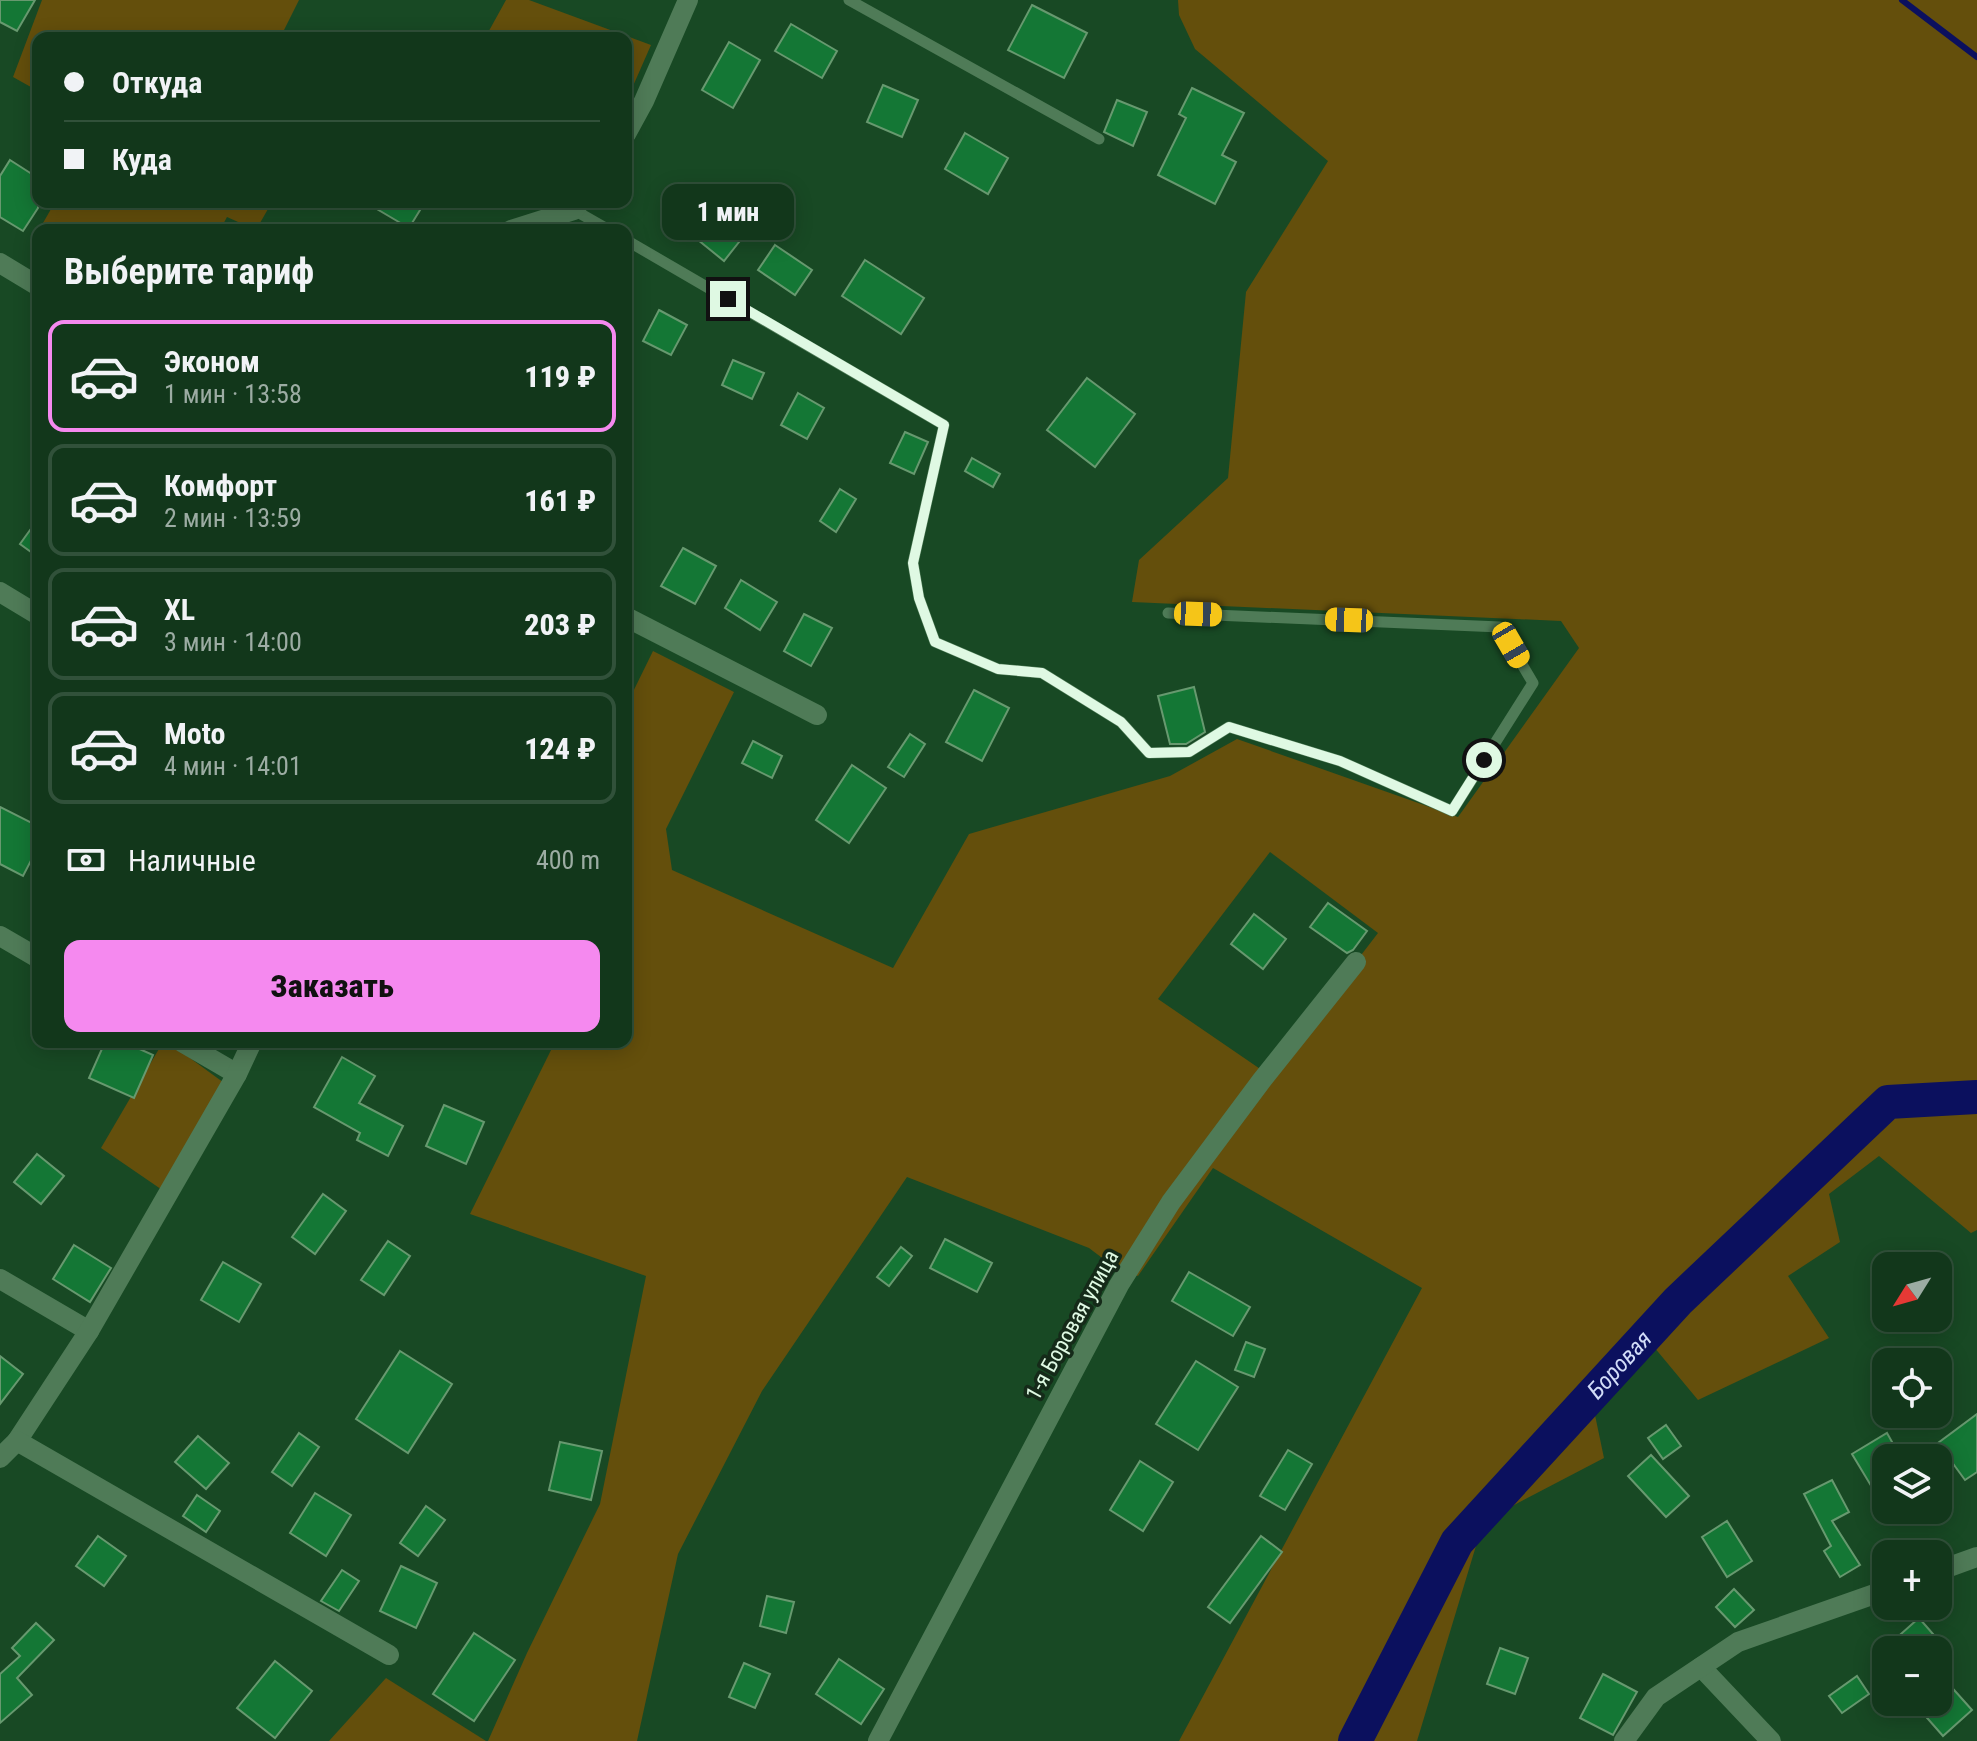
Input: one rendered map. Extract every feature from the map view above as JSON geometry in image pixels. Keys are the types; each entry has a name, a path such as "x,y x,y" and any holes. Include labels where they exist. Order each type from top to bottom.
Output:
{"street":[{"path":"632,118 688,0"},
{"path":"526,224 566,208"},
{"path":"0,263 32,282"},
{"path":"0,592 32,611"},
{"path":"632,620 817,715"},
{"path":"0,936 32,955"},
{"name":"1-я Боровая улица","path":"878,1741 1119,1285 1171,1202 1262,1080 1356,962"},
{"path":"192,1048 237,1074"},
{"path":"0,1458 17,1441 89,1331 249,1048"},
{"path":"0,1279 89,1331"},
{"path":"17,1441 389,1655"},
{"path":"1952,1566 1977,1557"},
{"path":"1624,1741 1656,1697 1738,1642 1872,1595"},
{"path":"1701,1667 1771,1741"}],"lane":[{"path":"849,0 1099,139"},
{"path":"577,208 600,224"},
{"path":"632,243 944,425 913,563 919,598 935,642 998,669 1042,673 1121,722 1149,753 1189,752 1229,727 1340,761 1452,811 1533,683 1500,627 1168,613"}],"shaded area":[{"path":"42,0 299,0 283,32 32,32 32,88 13,77"},
{"path":"506,0 529,0 616,32 488,32"},
{"path":"1178,0 1977,0 1977,1230 1971,1233 1879,1156 1829,1194 1840,1242 1788,1276 1829,1338 1698,1400 1649,1341 1591,1396 1604,1458 1516,1504 1482,1526 1417,1741 1179,1741 1422,1288 1213,1168 1138,1276 1118,1270 1089,1248 907,1177 762,1391 678,1554 637,1741 488,1741 600,1504 646,1276 470,1214 552,1048 632,1048 632,694 653,651 734,692 666,829 672,870 893,968 969,834 1170,776 1237,739 1458,817 1579,648 1561,621 1132,602 1139,560 1228,478 1246,292 1328,161 1195,49 1179,15","holes":["1270,852 1378,933 1269,1075 1158,999"]},
{"path":"632,38 651,45 632,88"},
{"path":"52,208 269,208 259,224 243,224 227,217 223,224 42,224"},
{"path":"159,1048 176,1048 231,1088 171,1196 101,1148"},
{"path":"386,1678 486,1741 329,1741"}],"building":[{"path":"0,0 35,0 17,31 0,22"},
{"path":"1032,5 1087,33 1064,78 1008,50"},
{"path":"791,24 837,51 822,78 775,51"},
{"path":"729,42 760,60 733,108 702,90"},
{"path":"883,85 918,100 902,137 867,122"},
{"path":"1192,88 1244,113 1222,155 1236,162 1215,204 1158,175 1186,118 1179,114"},
{"path":"1117,100 1147,112 1133,146 1104,132"},
{"path":"965,133 1008,158 988,194 945,169"},
{"path":"10,160 32,174 32,208 38,208 23,231 0,217 0,176"},
{"path":"375,208 421,208 411,224 402,224"},
{"path":"706,208 743,237 724,261 687,231"},
{"path":"775,245 812,270 795,295 758,270"},
{"path":"865,260 924,298 901,334 842,296"},
{"path":"659,310 687,325 671,355 643,341"},
{"path":"733,360 764,373 752,399 722,385"},
{"path":"1087,378 1135,414 1095,467 1047,430"},
{"path":"798,393 824,408 807,439 781,425"},
{"path":"905,432 928,442 914,474 890,463"},
{"path":"972,458 1000,474 993,487 965,471"},
{"path":"840,489 856,499 836,532 820,521"},
{"path":"32,527 32,553 20,544"},
{"path":"683,548 716,566 695,604 661,586"},
{"path":"741,580 777,602 760,630 725,608"},
{"path":"804,614 832,628 811,666 784,651"},
{"path":"1194,687 1205,732 1186,744 1170,744 1158,696"},
{"path":"974,690 1009,708 982,761 946,742"},
{"path":"910,734 925,744 904,777 888,767"},
{"path":"753,741 782,756 772,778 742,763"},
{"path":"852,765 886,788 849,843 816,820"},
{"path":"0,807 32,823 32,859 23,876 0,864"},
{"path":"1328,903 1367,931 1353,950 1347,953 1310,927"},
{"path":"1254,914 1286,939 1263,969 1231,944"},
{"path":"102,1048 137,1048 153,1055 134,1098 89,1078"},
{"path":"342,1057 375,1076 359,1103 403,1126 388,1156 357,1140 360,1133 314,1107"},
{"path":"444,1105 484,1122 466,1164 426,1146"},
{"path":"37,1154 64,1176 41,1204 14,1182"},
{"path":"323,1194 346,1211 315,1254 292,1237"},
{"path":"945,1239 992,1263 977,1292 930,1268"},
{"path":"388,1241 410,1256 384,1295 361,1280"},
{"path":"74,1245 111,1268 90,1302 53,1279"},
{"path":"901,1247 912,1256 889,1286 877,1277"},
{"path":"223,1262 261,1284 239,1322 201,1300"},
{"path":"1189,1272 1250,1307 1233,1336 1172,1301"},
{"path":"1246,1342 1265,1349 1254,1377 1235,1370"},
{"path":"400,1351 452,1384 408,1453 356,1419"},
{"path":"0,1356 23,1374 0,1404"},
{"path":"1196,1361 1238,1387 1198,1450 1156,1424"},
{"path":"1977,1414 1977,1472 1965,1480 1952,1462 1952,1444 1938,1443"},
{"path":"1666,1425 1681,1446 1663,1459 1648,1438"},
{"path":"299,1433 319,1447 292,1486 272,1472"},
{"path":"1887,1433 1893,1444 1872,1444 1872,1487 1852,1454"},
{"path":"198,1436 229,1463 206,1489 175,1462"},
{"path":"560,1442 602,1451 591,1500 549,1490"},
{"path":"1288,1450 1312,1464 1285,1510 1260,1496"},
{"path":"1651,1455 1689,1496 1666,1517 1628,1476"},
{"path":"1140,1461 1173,1482 1143,1531 1110,1510"},
{"path":"1832,1480 1849,1512 1832,1521 1860,1565 1840,1577 1824,1551 1831,1546 1804,1494"},
{"path":"315,1493 351,1515 326,1556 290,1533"},
{"path":"197,1495 220,1511 206,1532 183,1516"},
{"path":"426,1506 445,1520 418,1556 400,1543"},
{"path":"1727,1521 1752,1561 1727,1577 1702,1537"},
{"path":"98,1536 126,1556 104,1586 76,1566"},
{"path":"1261,1536 1282,1552 1230,1623 1208,1607"},
{"path":"401,1566 437,1583 416,1628 380,1611"},
{"path":"342,1570 359,1581 339,1611 321,1601"},
{"path":"1734,1589 1754,1610 1735,1627 1716,1607"},
{"path":"767,1596 794,1602 786,1633 760,1626"},
{"path":"1921,1620 1935,1636 1899,1636"},
{"path":"36,1623 54,1640 17,1678 32,1695 0,1723 0,1674 20,1656 12,1648"},
{"path":"474,1633 515,1660 474,1721 433,1694"},
{"path":"1500,1648 1528,1658 1515,1694 1487,1684"},
{"path":"839,1659 884,1689 861,1724 816,1694"},
{"path":"275,1661 312,1691 275,1738 237,1708"},
{"path":"744,1663 770,1674 755,1708 729,1697"},
{"path":"1603,1674 1637,1692 1613,1735 1580,1718"},
{"path":"1857,1676 1869,1694 1842,1713 1829,1696"},
{"path":"1952,1688 1972,1710 1943,1736 1925,1716 1952,1716"}],"waterway":[{"path":"1902,0 1977,57"},
{"name":"Боровая","path":"1355,1741 1457,1542 1678,1301 1888,1102 1977,1097"}],"route":[{"path":"728,299 944,425 913,563 919,598 935,642 998,669 1042,673 1121,722 1149,753 1189,752 1229,727 1340,761 1452,811 1484,760"}]}
